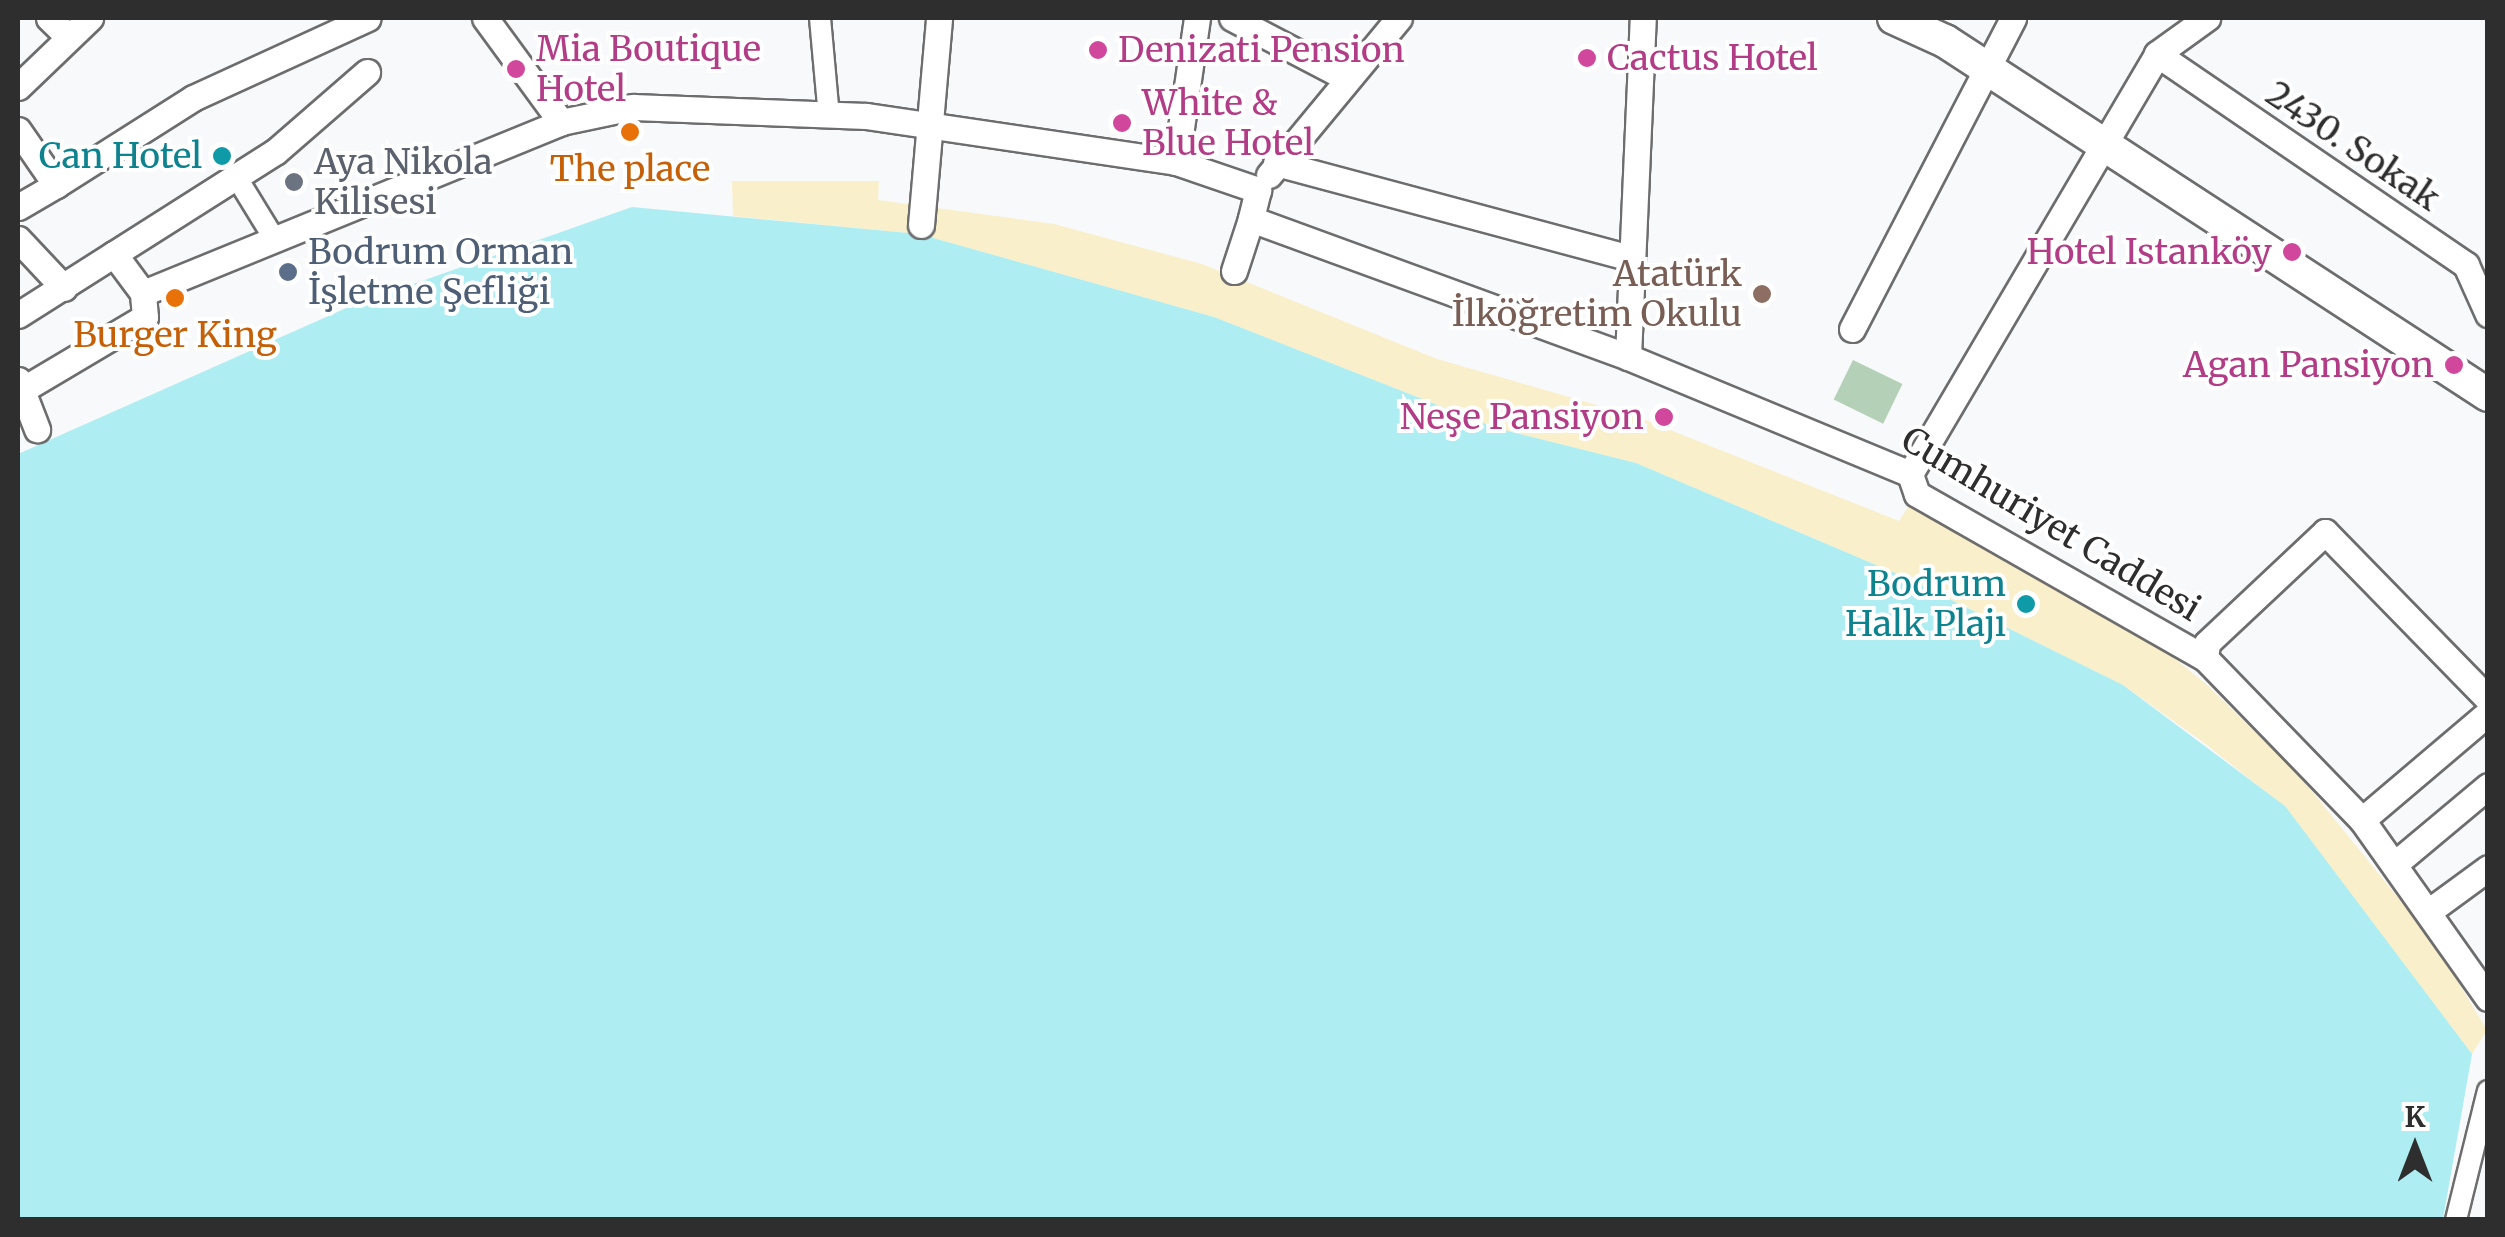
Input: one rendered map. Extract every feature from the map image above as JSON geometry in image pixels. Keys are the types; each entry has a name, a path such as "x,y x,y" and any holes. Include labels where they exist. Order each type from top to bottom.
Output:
{"street":[{"path":"49,18 70,37"},
{"path":"18,87 90,18"},
{"path":"18,207 194,98 368,18"},
{"path":"486,18 560,122"},
{"path":"820,18 828,117"},
{"path":"921,226 935,124 939,18"},
{"path":"1176,162 1198,18"},
{"path":"1232,18 1347,78"},
{"path":"1234,271 1258,190 1276,163 1399,18"},
{"path":"1628,357 1643,18"},
{"path":"1894,18 1980,67 2099,149 2488,395"},
{"path":"1852,329 1980,67 2013,18"},
{"path":"1910,474 2157,54 2207,18"},
{"name":"2430. Sokak","path":"2157,54 2466,265 2488,314"},
{"path":"18,315 236,178 367,72"},
{"path":"142,293 560,122 634,107 935,124 1176,162 1258,190"},
{"path":"18,130 56,185"},
{"path":"1276,163 1630,258"},
{"path":"236,178 275,240"},
{"name":"Cumhuriyet Caddesi","path":"1251,220 1628,357 1910,474 1918,494 2205,658 2362,820 2480,969 2488,998"},
{"path":"18,239 64,288"},
{"path":"36,429 20,385 146,317 142,293 114,254"},
{"path":"2205,658 2207,643 2325,532 2488,700"},
{"path":"2362,820 2488,714"},
{"path":"2396,864 2488,786"},
{"path":"2432,909 2488,868"},
{"path":"2456,1220 2488,1092"}],"green space":[{"path":"1853,360 1902,384 1883,424 1834,400"}],"sand":[{"name":"Bodrum Halk Plajı","path":"732,181 879,181 878,200 1054,224 1202,264 1437,359 1635,416 1899,521 1909,506 2140,630 2207,685 2298,774 2433,941 2487,1030 2472,1054 2285,807 2203,742 2123,685 1909,579 1636,463 1496,428 1214,317 919,234 733,216"}],"water":[{"path":"632,207 919,234 1214,317 1496,428 1636,463 1909,579 2123,685 2285,806 2472,1054 2443,1219 18,1219 18,454 351,306"}],"place":[{"name":"Denizati Pension","path":"1098,50"},
{"name":"Cactus Hotel","path":"1587,58"},
{"name":"Mia Boutique Hotel","path":"516,69"},
{"name":"White & Blue Hotel","path":"1122,123"},
{"name":"The place","path":"630,132"},
{"name":"Can Hotel","path":"222,156"},
{"name":"Aya Nikola Kilisesi","path":"294,182"},
{"name":"Hotel Istanköy","path":"2292,252"},
{"name":"Bodrum Orman İşletme Şefliği","path":"288,272"},
{"name":"Atatürk İlköğretim Okulu","path":"1762,294"},
{"name":"Burger King","path":"175,298"},
{"name":"Agan Pansiyon","path":"2454,365"},
{"name":"Neşe Pansiyon","path":"1664,417"},
{"name":"Bodrum Halk Plajı","path":"2026,604"}]}
